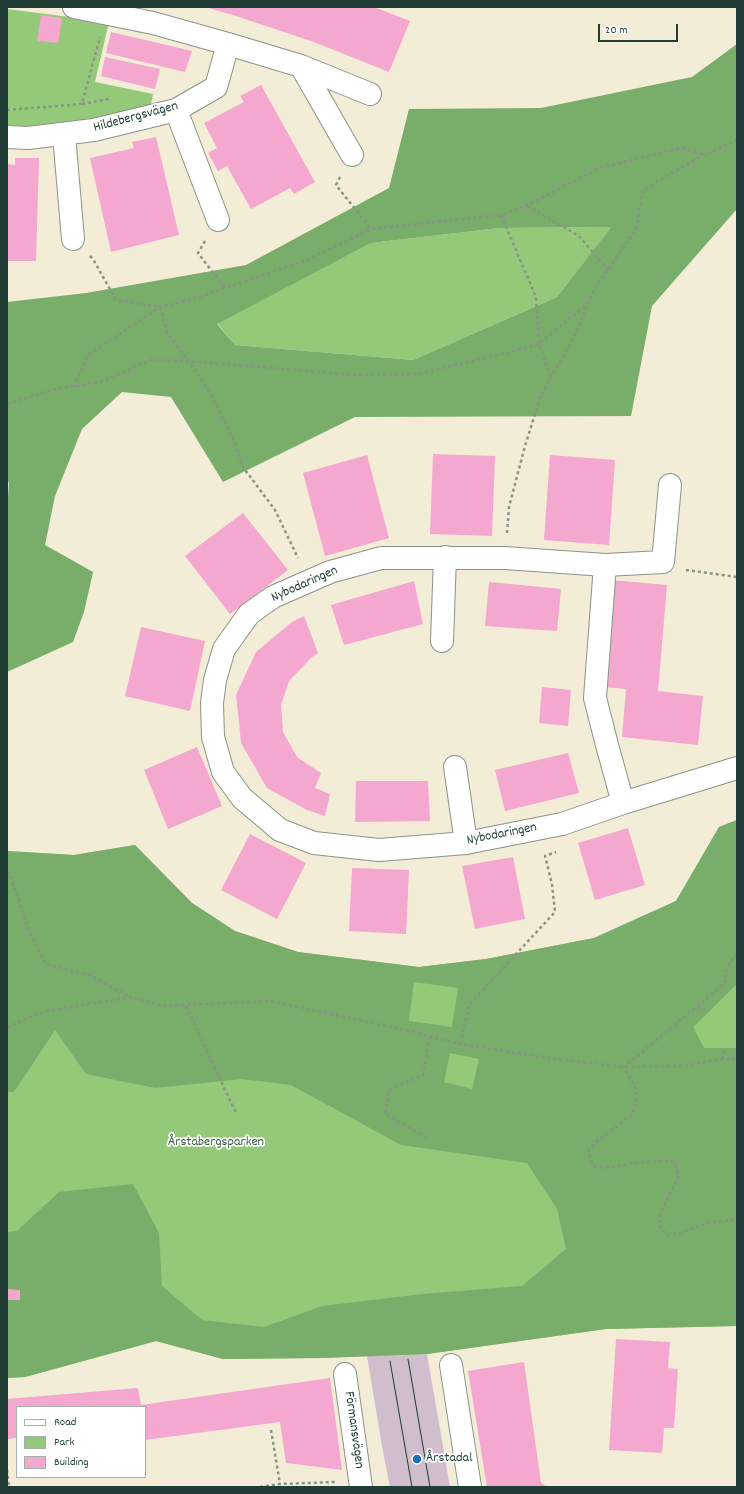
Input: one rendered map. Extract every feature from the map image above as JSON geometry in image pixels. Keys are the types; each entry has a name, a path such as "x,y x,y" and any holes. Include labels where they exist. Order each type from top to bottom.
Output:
{"street":[{"path":"74,7 153,23 228,44 301,66 370,94"},
{"name":"Hildebergsvägen","path":"7,137 28,138 64,135 94,130 176,110 216,87 228,44"},
{"path":"301,66 352,155"},
{"path":"176,110 218,220"},
{"path":"64,135 73,239"},
{"path":"663,562 670,486"},
{"path":"442,641 445,557"},
{"name":"Nybodaringen","path":"663,562 605,565 505,558 381,558 330,572 273,597 249,614 224,649 215,680 212,703 213,737 222,772 242,798 280,830 314,843 379,850 466,843 562,824 623,803 737,768"},
{"path":"605,565 595,698 606,745 623,803"},
{"path":"455,767 466,843"},
{"path":"451,1365 470,1487"},
{"name":"Förmansvägen","path":"345,1374 360,1484"}],"path":[{"path":"7,110 82,104 106,13"},
{"path":"506,538 509,507 525,446 541,395 572,341 594,290 636,229 643,190 703,154 737,140"},
{"path":"74,387 88,355 160,307 193,299 302,262 370,229 501,215 526,206 603,167 681,148 703,154"},
{"path":"352,155 336,185 370,229"},
{"path":"526,206 579,236 608,270"},
{"path":"501,215 536,297 539,344 551,377"},
{"path":"218,220 198,253 225,288"},
{"path":"73,239 94,259 116,300 160,307"},
{"path":"7,404 55,390 100,382 151,360 187,361 356,375 417,374 539,344 588,303"},
{"path":"160,307 167,332 207,387 233,439 243,467 275,510 297,558"},
{"path":"663,562 676,568 737,577"},
{"path":"460,1044 469,1005 555,912 552,884 545,856 562,850"},
{"path":"7,872 10,874 28,928 46,964 89,975 130,997 162,1006 270,1001 460,1044 549,1058 624,1067 682,1066 722,1059 737,1059"},
{"path":"624,1067 725,983 727,966 737,954"},
{"path":"7,1027 34,1015 53,1010 130,997"},
{"path":"186,1006 236,1113"},
{"path":"697,1007 708,1012"},
{"path":"426,1138 386,1114 389,1090 423,1075 430,1037"},
{"path":"722,1059 725,1048"},
{"path":"624,1067 636,1089 636,1103 632,1115 596,1142 589,1150 590,1159 595,1166 607,1168 636,1163 671,1160 677,1168 678,1178 660,1213 660,1227 668,1235 681,1233 708,1223 737,1219"},
{"path":"272,1430 280,1484"},
{"path":"7,1470 10,1487"},
{"path":"260,1487 280,1484 360,1484"}],"shaded area":[{"path":"427,1354 450,1487 390,1487 367,1356"}],"green space":[{"path":"7,9 109,22 95,82 153,94 150,109 38,129 7,127"},
{"path":"737,44 737,209 652,306 631,416 355,417 223,482 171,397 122,392 82,429 55,496 45,545 93,572 84,612 73,642 7,672 7,511 9,483 7,480 7,302 86,293 246,265 389,188 409,109 541,108 692,77","holes":["611,227 557,297 413,360 235,345 217,324 371,243 499,228"]},
{"path":"611,227 557,297 413,360 235,345 217,323 371,243 499,228"},
{"name":"Årstabergsparken","path":"737,820 737,1326 606,1329 427,1354 322,1358 223,1359 156,1341 25,1377 7,1378 7,851 74,855 135,845 192,903 235,931 298,952 419,967 486,959 594,938 676,901 719,827"},
{"name":"Årstabergsparken","path":"737,820 737,984 693,1027 704,1048 737,1048 737,1326 606,1329 427,1354 322,1358 223,1359 156,1341 25,1377 7,1378 7,1232 17,1231 59,1192 133,1184 159,1233 162,1286 202,1320 264,1327 322,1306 422,1294 522,1286 566,1249 557,1209 527,1163 401,1145 291,1085 242,1079 155,1088 86,1074 55,1030 14,1092 7,1092 7,851 74,855 135,845 192,903 235,931 298,952 419,967 486,959 594,938 676,901 719,827","holes":["414,982 458,988 452,1027 409,1021","450,1053 479,1059 472,1089 444,1082"]}],"building":[{"path":"205,7 374,7 410,21 389,72 314,42"},
{"path":"41,15 62,18 58,43 37,41"},
{"path":"111,32 192,51 185,72 106,53"},
{"path":"105,57 160,69 155,89 101,76"},
{"path":"261,85 315,182 294,194 290,188 251,209 227,166 218,171 208,153 217,148 204,123 244,102 240,96"},
{"path":"156,137 179,235 111,252 90,158 134,148 132,142"},
{"path":"15,158 39,158 36,261 7,261 7,164 15,165"},
{"path":"433,454 495,456 492,536 430,534"},
{"path":"367,455 389,538 325,556 303,473"},
{"path":"550,455 615,460 609,545 544,540"},
{"path":"243,513 288,570 230,614 185,556"},
{"path":"611,580 667,585 658,691 703,696 698,745 622,737 626,689 603,687"},
{"path":"414,581 423,624 344,645 331,605"},
{"path":"489,582 561,589 557,631 485,626"},
{"path":"304,616 318,653 312,657 289,681 281,705 283,732 297,757 321,773 315,788 330,794 325,816 307,810 267,788 241,743 236,695 256,652 292,622"},
{"path":"141,627 205,641 190,711 125,696"},
{"path":"542,687 571,690 568,726 539,723"},
{"path":"197,747 222,806 168,829 144,770"},
{"path":"568,753 579,793 505,811 495,770"},
{"path":"356,781 428,781 430,821 355,822"},
{"path":"628,828 645,885 595,900 578,843"},
{"path":"250,834 306,863 277,919 221,890"},
{"path":"513,857 525,919 475,929 462,866"},
{"path":"352,868 409,870 406,934 349,931"},
{"path":"7,1289 20,1290 20,1300 7,1300"},
{"path":"616,1339 670,1342 668,1368 678,1369 674,1428 664,1428 662,1453 609,1450"},
{"path":"524,1362 541,1483 547,1487 487,1487 468,1371"},
{"path":"330,1378 342,1470 286,1463 280,1422 146,1440 146,1406 16,1406 16,1438 7,1439 7,1399 138,1388 141,1405"}],"tram line":[{"path":"408,1359 430,1487"},
{"path":"390,1361 412,1487"}],"place":[{"name":"Årstadal","path":"417,1459"}]}
